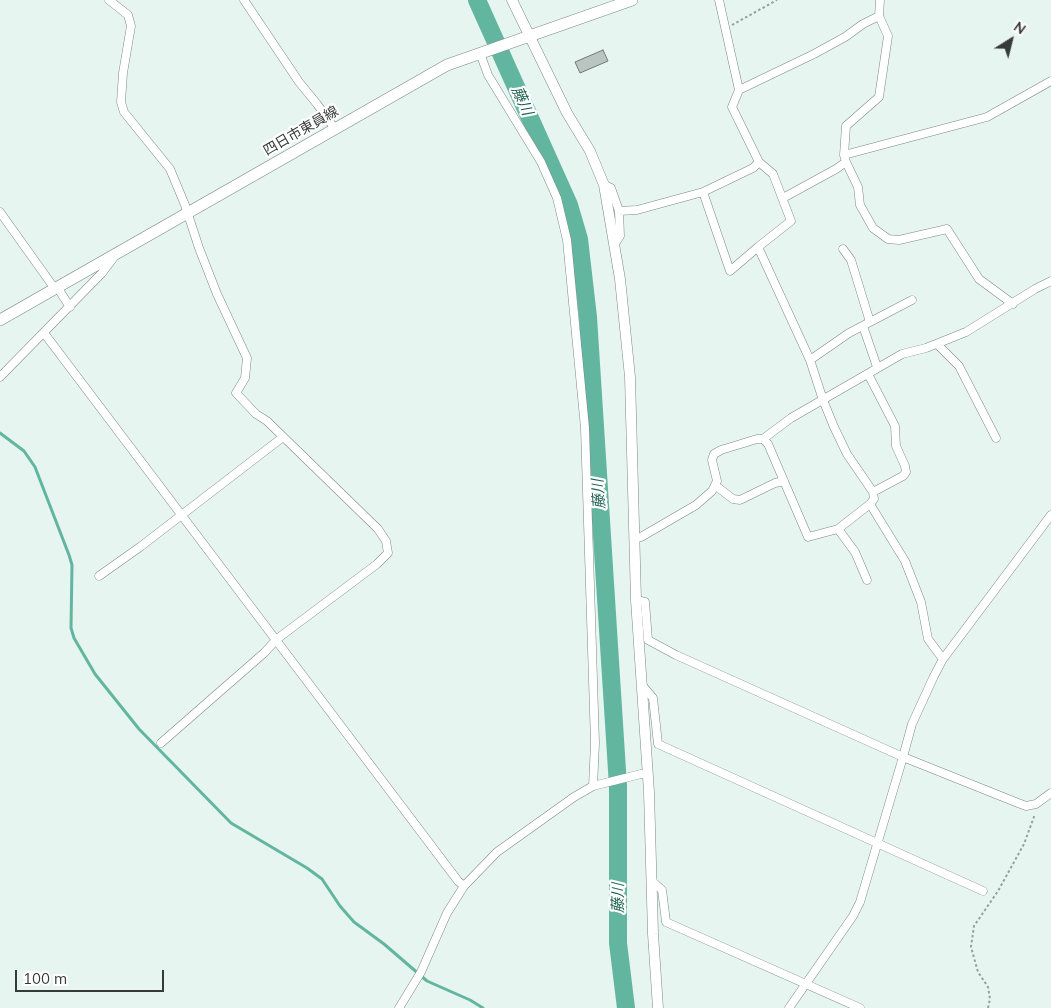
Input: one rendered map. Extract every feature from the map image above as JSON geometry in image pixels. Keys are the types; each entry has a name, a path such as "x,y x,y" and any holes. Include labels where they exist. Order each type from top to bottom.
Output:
{"main road":[{"name":"四日市東員線","path":"0,320 447,65 531,37 616,3 632,0"}],"street":[{"path":"109,0 128,15 131,26 123,73 121,102 124,112 170,169 217,294 247,358 245,378 236,393 378,529 386,541 388,553 377,564 277,640 161,743"},
{"path":"244,0 299,82 335,129"},
{"path":"512,0 567,113 590,151 604,185 620,280 630,377 636,600 658,1008"},
{"path":"702,192 730,271 758,246 791,221 773,174 759,162 732,107 739,90 719,0"},
{"path":"880,0 878,16 888,36 878,97 846,126 845,158 858,187 860,205 873,228 888,239 899,240 947,229 979,279 1013,304"},
{"path":"739,90 814,54 878,16"},
{"path":"485,52 488,75 542,162 557,198 567,240 585,428 596,785"},
{"path":"783,198 799,190 845,158 986,117 1051,81"},
{"path":"619,211 637,210 702,192 753,168 759,162"},
{"path":"604,185 611,188 619,211 620,236 614,245"},
{"path":"0,212 70,307"},
{"path":"758,246 810,360 823,400 847,454 873,492 874,499 838,530 808,538 768,444 763,439"},
{"path":"843,249 852,260 870,322"},
{"path":"0,377 70,307 102,273 117,253"},
{"path":"634,539 641,537 696,505 716,486 718,481 712,460 714,454 721,450 757,439 763,439 791,418 877,367 902,354 937,344 966,332 1051,282"},
{"path":"810,360 849,333 912,300"},
{"path":"862,326 877,367"},
{"path":"44,333 464,886"},
{"path":"937,344 960,366 996,438"},
{"path":"868,374 895,426 896,446 906,472 873,492"},
{"path":"99,576 140,547 283,436"},
{"path":"716,486 733,499 740,500 775,483 784,481"},
{"path":"870,504 905,561 921,602 928,639 943,659"},
{"path":"788,1008 853,916 860,902 912,724 943,659 1051,515"},
{"path":"838,530 855,552 867,580"},
{"path":"636,600 645,602 648,640 676,655 903,758 1026,806 1036,804 1051,793"},
{"path":"642,685 653,698 658,744 983,891"},
{"path":"398,1008 419,976 447,913 464,886 497,852 574,797 596,785 644,775"},
{"path":"652,881 662,890 666,922 860,1008"}],"path":[{"path":"725,27 777,0"},
{"path":"988,1008 990,999 988,987 978,972 971,947 974,926 998,892 1024,844 1035,816 1036,804"}],"building":[{"path":"603,50 608,61 580,73 575,62"}],"waterway":[{"name":"藤川","path":"477,0 569,205 579,239 588,317 618,786 618,943 626,1008"},
{"path":"0,433 24,451 35,467 69,555 72,565 71,628 74,638 95,674 139,729 231,823 307,868 322,879 340,906 354,922 384,944 427,981 470,1000 483,1008"}]}
